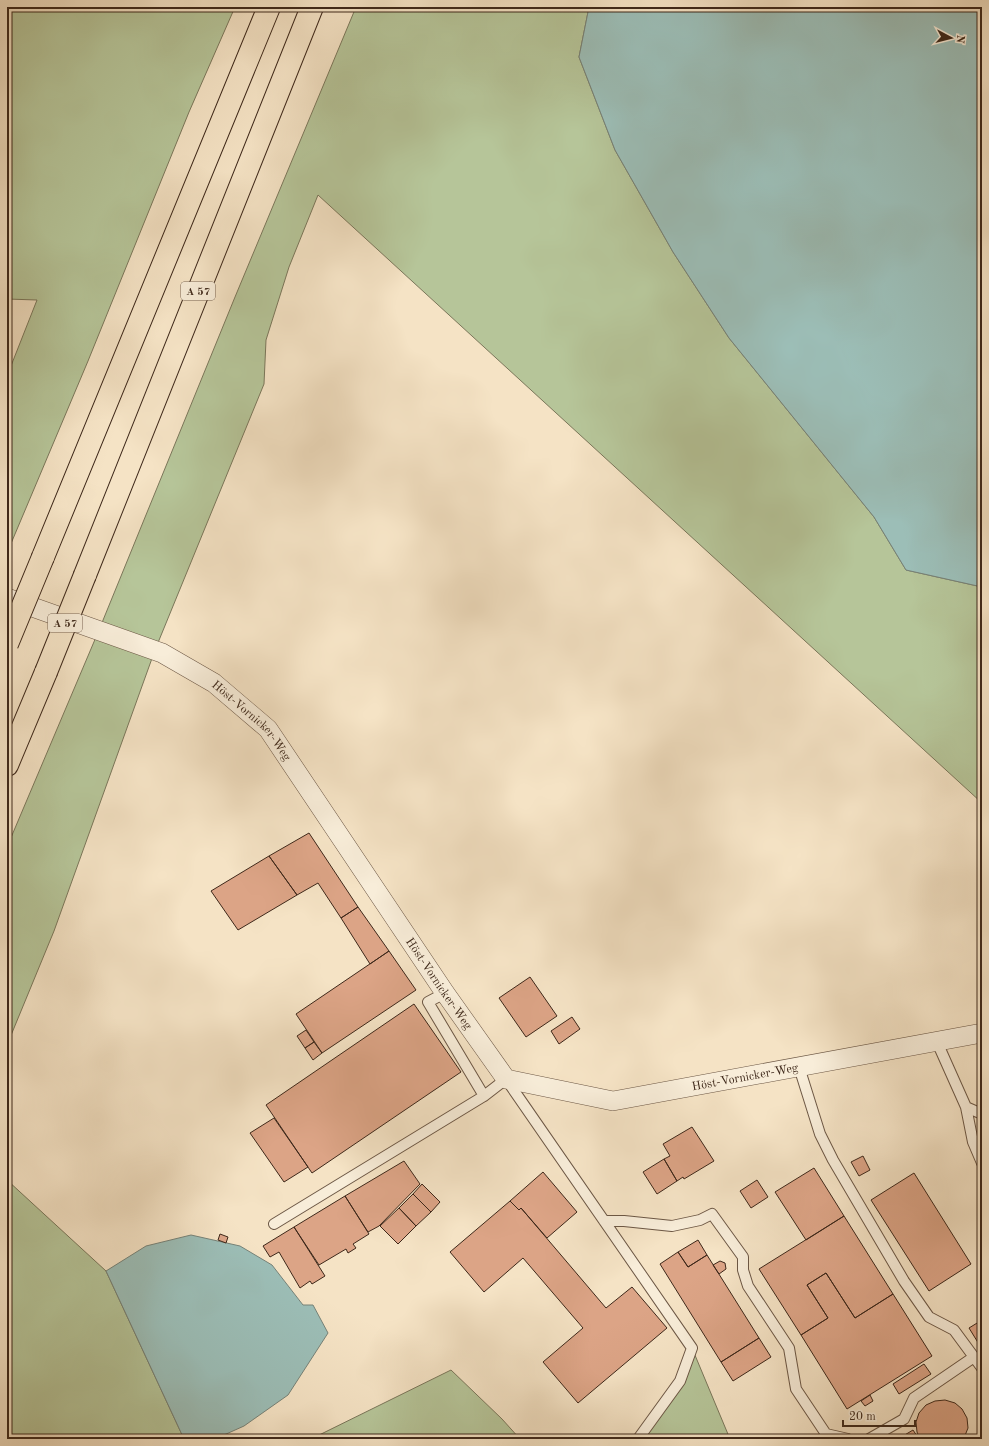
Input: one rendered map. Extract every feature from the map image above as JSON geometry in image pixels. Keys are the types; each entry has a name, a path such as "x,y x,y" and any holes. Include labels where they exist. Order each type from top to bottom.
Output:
{"highway":[{"path":"7,644 269,7"},
{"name":"A 57","path":"7,765 46,672 312,7"}],"street":[{"name":"Höst-Vornicker-Weg","path":"7,598 162,653 214,683 268,729 445,993 506,1079 613,1101 982,1033"}],"lane":[{"path":"445,993 428,1002 484,1096"},
{"path":"937,1042 966,1107 973,1142 982,1164"},
{"path":"799,1067 820,1134 833,1160 904,1281 929,1317 954,1330 982,1368"},
{"path":"274,1224 484,1096 506,1079 692,1348 680,1381 638,1439"},
{"path":"966,1107 982,1114"},
{"path":"604,1220 672,1226 700,1220 712,1214 743,1257 743,1270 748,1286 789,1348 796,1389 826,1434 848,1439"},
{"path":"869,1439 904,1419 914,1398 974,1357"}],"green space":[{"path":"7,7 235,7 189,112 88,361 7,553 7,376 37,300 7,299"},
{"path":"356,7 589,7 579,57 615,150 673,252 729,338 874,517 906,570 982,587 982,803 318,195 289,267 266,340 264,384 155,650 54,931 7,1045 7,847 99,630 235,297"},
{"path":"7,1180 106,1271 184,1439 7,1439"},
{"path":"692,1348 730,1439 638,1439 680,1381"},
{"path":"451,1370 502,1419 520,1439 311,1439"}],"water":[{"path":"589,7 982,7 982,587 906,570 874,517 729,338 673,252 615,150 579,57"},
{"path":"191,1235 240,1246 272,1265 303,1305 313,1305 328,1333 288,1395 244,1426 215,1439 184,1439 106,1271 146,1246"}],"building":[{"path":"309,833 358,907 341,918 318,883 297,895 269,856"},
{"path":"269,856 297,895 238,930 211,891"},
{"path":"358,907 389,951 370,964 341,918"},
{"path":"389,951 416,990 322,1053 296,1014"},
{"path":"530,977 557,1016 526,1037 499,998"},
{"path":"414,1004 461,1072 312,1173 266,1105"},
{"path":"572,1017 580,1029 559,1044 551,1031"},
{"path":"306,1030 314,1042 305,1048 297,1036"},
{"path":"314,1042 322,1053 313,1060 305,1048"},
{"path":"274,1118 308,1167 284,1182 250,1133"},
{"path":"692,1127 714,1161 684,1179 683,1177 677,1181 664,1159 670,1156 663,1144"},
{"path":"863,1156 870,1170 859,1176 851,1162"},
{"path":"664,1159 677,1181 657,1194 643,1172"},
{"path":"404,1161 420,1184 379,1226 368,1232 345,1196"},
{"path":"814,1168 844,1216 806,1240 775,1192"},
{"path":"543,1172 577,1212 547,1238 521,1208 519,1210 510,1201"},
{"path":"914,1173 971,1264 929,1291 871,1200"},
{"path":"757,1180 768,1197 751,1208 740,1191"},
{"path":"422,1184 440,1202 431,1212 413,1194"},
{"path":"413,1194 431,1212 416,1226 399,1208"},
{"path":"345,1196 369,1234 353,1244 356,1248 348,1253 346,1249 319,1265 294,1227"},
{"path":"510,1201 519,1210 521,1208 606,1308 632,1287 667,1328 578,1403 543,1362 583,1328 523,1258 484,1292 450,1252"},
{"path":"399,1208 416,1226 398,1244 380,1226"},
{"path":"844,1216 893,1294 855,1318 826,1273 807,1285 828,1318 801,1335 759,1269"},
{"path":"294,1227 325,1276 312,1284 310,1281 300,1288 279,1252 270,1257 263,1246"},
{"path":"220,1234 228,1237 226,1243 218,1240"},
{"path":"698,1240 707,1255 688,1267 678,1252"},
{"path":"678,1252 688,1267 707,1255 759,1338 721,1362 660,1264"},
{"path":"720,1261 725,1263 726,1269 719,1274 713,1265"},
{"path":"826,1273 855,1318 893,1294 932,1356 847,1409 801,1335 828,1318 807,1285"},
{"path":"982,1320 982,1349 969,1328"},
{"path":"759,1338 771,1357 733,1381 721,1362"},
{"path":"924,1364 931,1374 899,1394 893,1384"},
{"path":"870,1395 873,1401 865,1406 861,1401"},
{"path":"945,1400 955,1403 962,1409 967,1418 968,1428 964,1438 920,1439 917,1432 916,1422 919,1413 926,1405 935,1401"},
{"path":"913,1430 919,1439 898,1439"}]}
